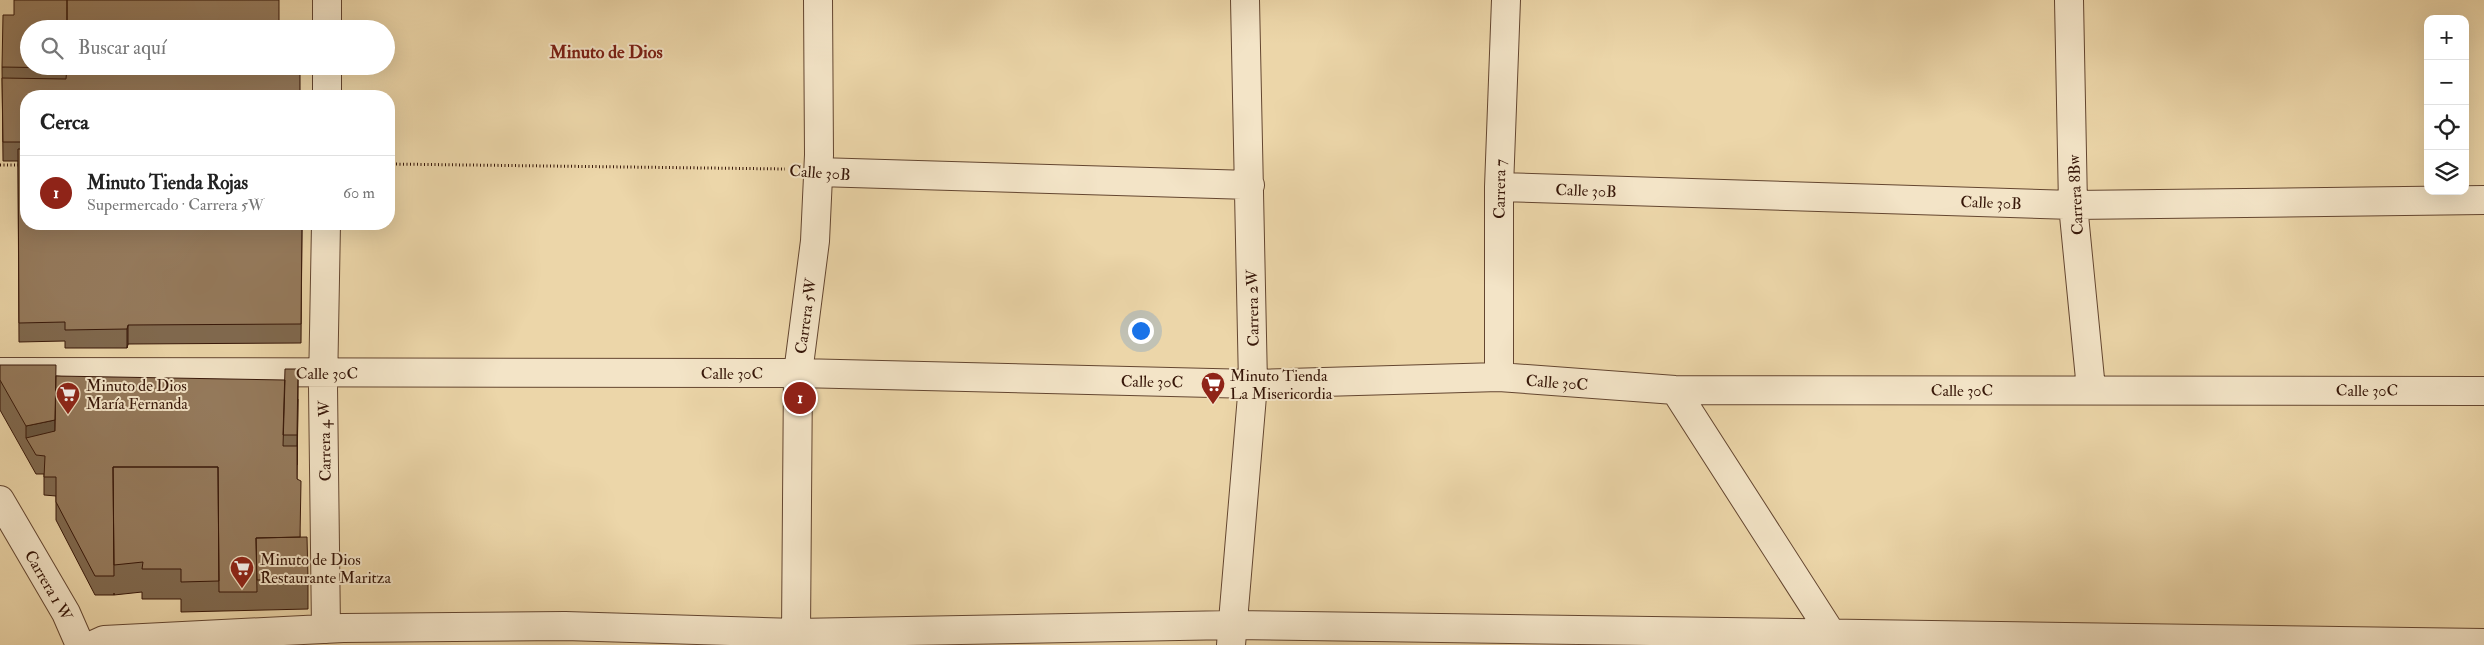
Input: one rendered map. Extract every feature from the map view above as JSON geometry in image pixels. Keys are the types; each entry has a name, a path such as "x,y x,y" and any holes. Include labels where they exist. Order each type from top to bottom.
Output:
{"street":[{"path":"327,0 327,20"},
{"name":"Carrera 5W","path":"796,633 798,373 815,240 818,172 818,0"},
{"name":"Carrera 2W","path":"1232,635 1253,384 1245,0"},
{"name":"Carrera 7","path":"1499,378 1498,187 1506,0"},
{"name":"Carrera 8Bw","path":"2069,0 2074,204 2091,389"},
{"path":"327,75 327,90"},
{"name":"Calle 30B","path":"818,172 1250,185"},
{"name":"Calle 30B","path":"1498,187 2074,204 2484,200"},
{"name":"Carrera 4 W","path":"326,230 324,372 326,629"},
{"name":"Calle 30C","path":"0,372 798,373 1253,384 1499,378 1675,390 2091,389 2484,391"},
{"path":"1675,390 1832,633"},
{"name":"Carrera 1 W","path":"0,500 66,613 80,645"},
{"path":"93,645 104,640 326,629 565,626 796,633 1232,635 1832,633 2484,642"}],"path":[{"name":"Calle 30B","path":"395,164 797,169 818,172"},
{"path":"0,165 20,165"}],"building":[{"path":"14,0 67,0 67,20 20,20 20,67 2,67 3,15 14,15"},
{"path":"67,0 279,0 279,20 67,20"},
{"path":"66,75 300,75 300,90 20,90 20,142 3,142 2,78 66,79"},
{"path":"18,149 20,149 20,230 302,230 301,324 128,325 127,329 65,330 65,322 19,323"},
{"path":"0,365 56,365 55,420 26,426 0,380"},
{"path":"285,369 298,369 297,435 283,435"},
{"path":"56,376 285,380 283,446 297,446 297,479 301,481 300,537 256,538 257,592 219,592 218,467 113,467 114,576 95,576 56,502 56,477 44,477 45,456 36,455 26,438 55,431"},
{"path":"113,467 218,467 219,581 181,582 181,569 142,569 143,562 114,565"},
{"path":"307,537 308,579 257,580 256,538"}],"place":[{"name":"Minuto Tienda Rojas","path":"800,398"},
{"name":"Minuto Tienda La Misericordia","path":"1213,405"},
{"name":"Minuto de Dios María Fernanda","path":"68,415"},
{"name":"Minuto de Dios Restaurante Maritza","path":"242,589"}],"district":[{"name":"Minuto de Dios","path":"606,52"}]}
